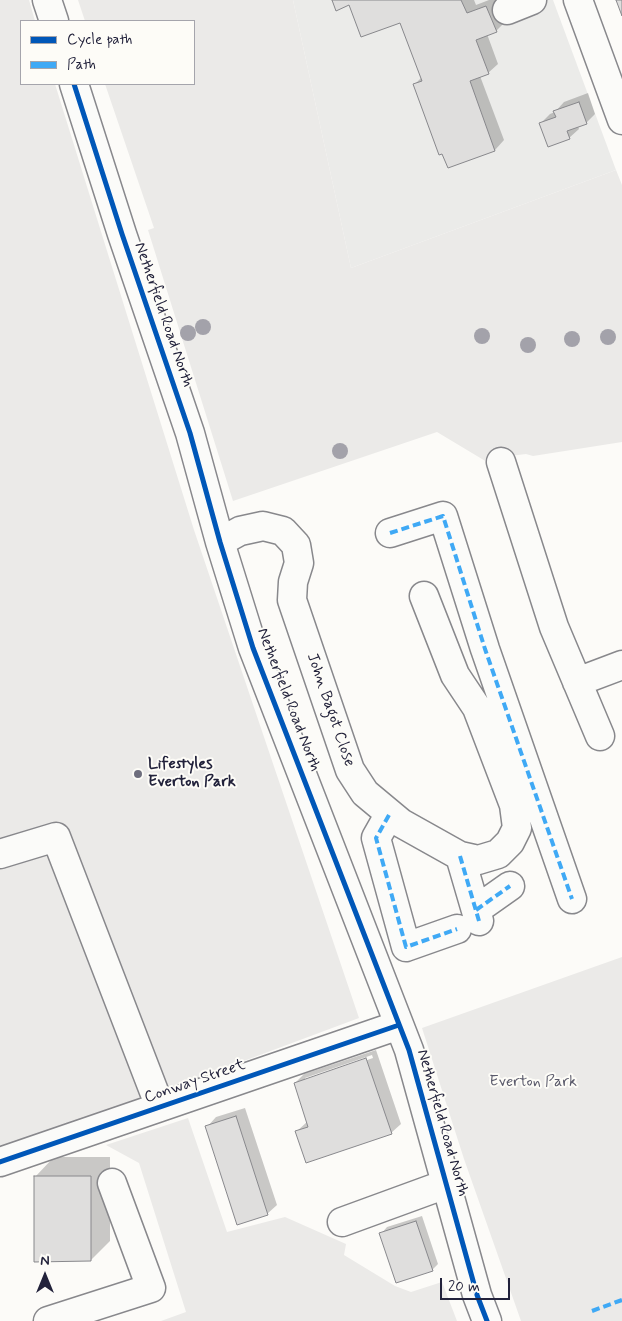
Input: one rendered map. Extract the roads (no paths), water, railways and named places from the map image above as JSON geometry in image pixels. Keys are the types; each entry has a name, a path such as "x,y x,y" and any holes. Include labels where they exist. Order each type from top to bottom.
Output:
{"street":[{"path":"48,0 54,20"},
{"path":"507,10 532,0"},
{"path":"578,0 622,120"},
{"name":"Netherfield Road North","path":"74,85 122,234 190,433 220,542 253,648 409,1050 477,1295 487,1321"},
{"path":"501,462 554,627 600,736"},
{"path":"390,533 444,516 485,648 572,899"},
{"name":"John Bagot Close","path":"220,542 240,531 263,526 283,531 296,545 299,564 293,582 292,600 350,770 365,793 389,815 460,856 478,860 498,854 510,842 517,828 514,805 477,708 455,675 424,596"},
{"path":"577,682 622,665"},
{"path":"389,815 376,838 406,947 470,920 510,886"},
{"path":"0,854 56,837 160,1107"},
{"path":"460,856 470,920"},
{"name":"Conway Street","path":"0,1162 399,1025"},
{"path":"48,1321 151,1288 112,1184"},
{"path":"342,1222 446,1184"}],"place":[{"name":"Lifestyles Everton Park","path":"138,774"}],"park label":[{"name":"Everton Park","path":"533,1083"}]}
